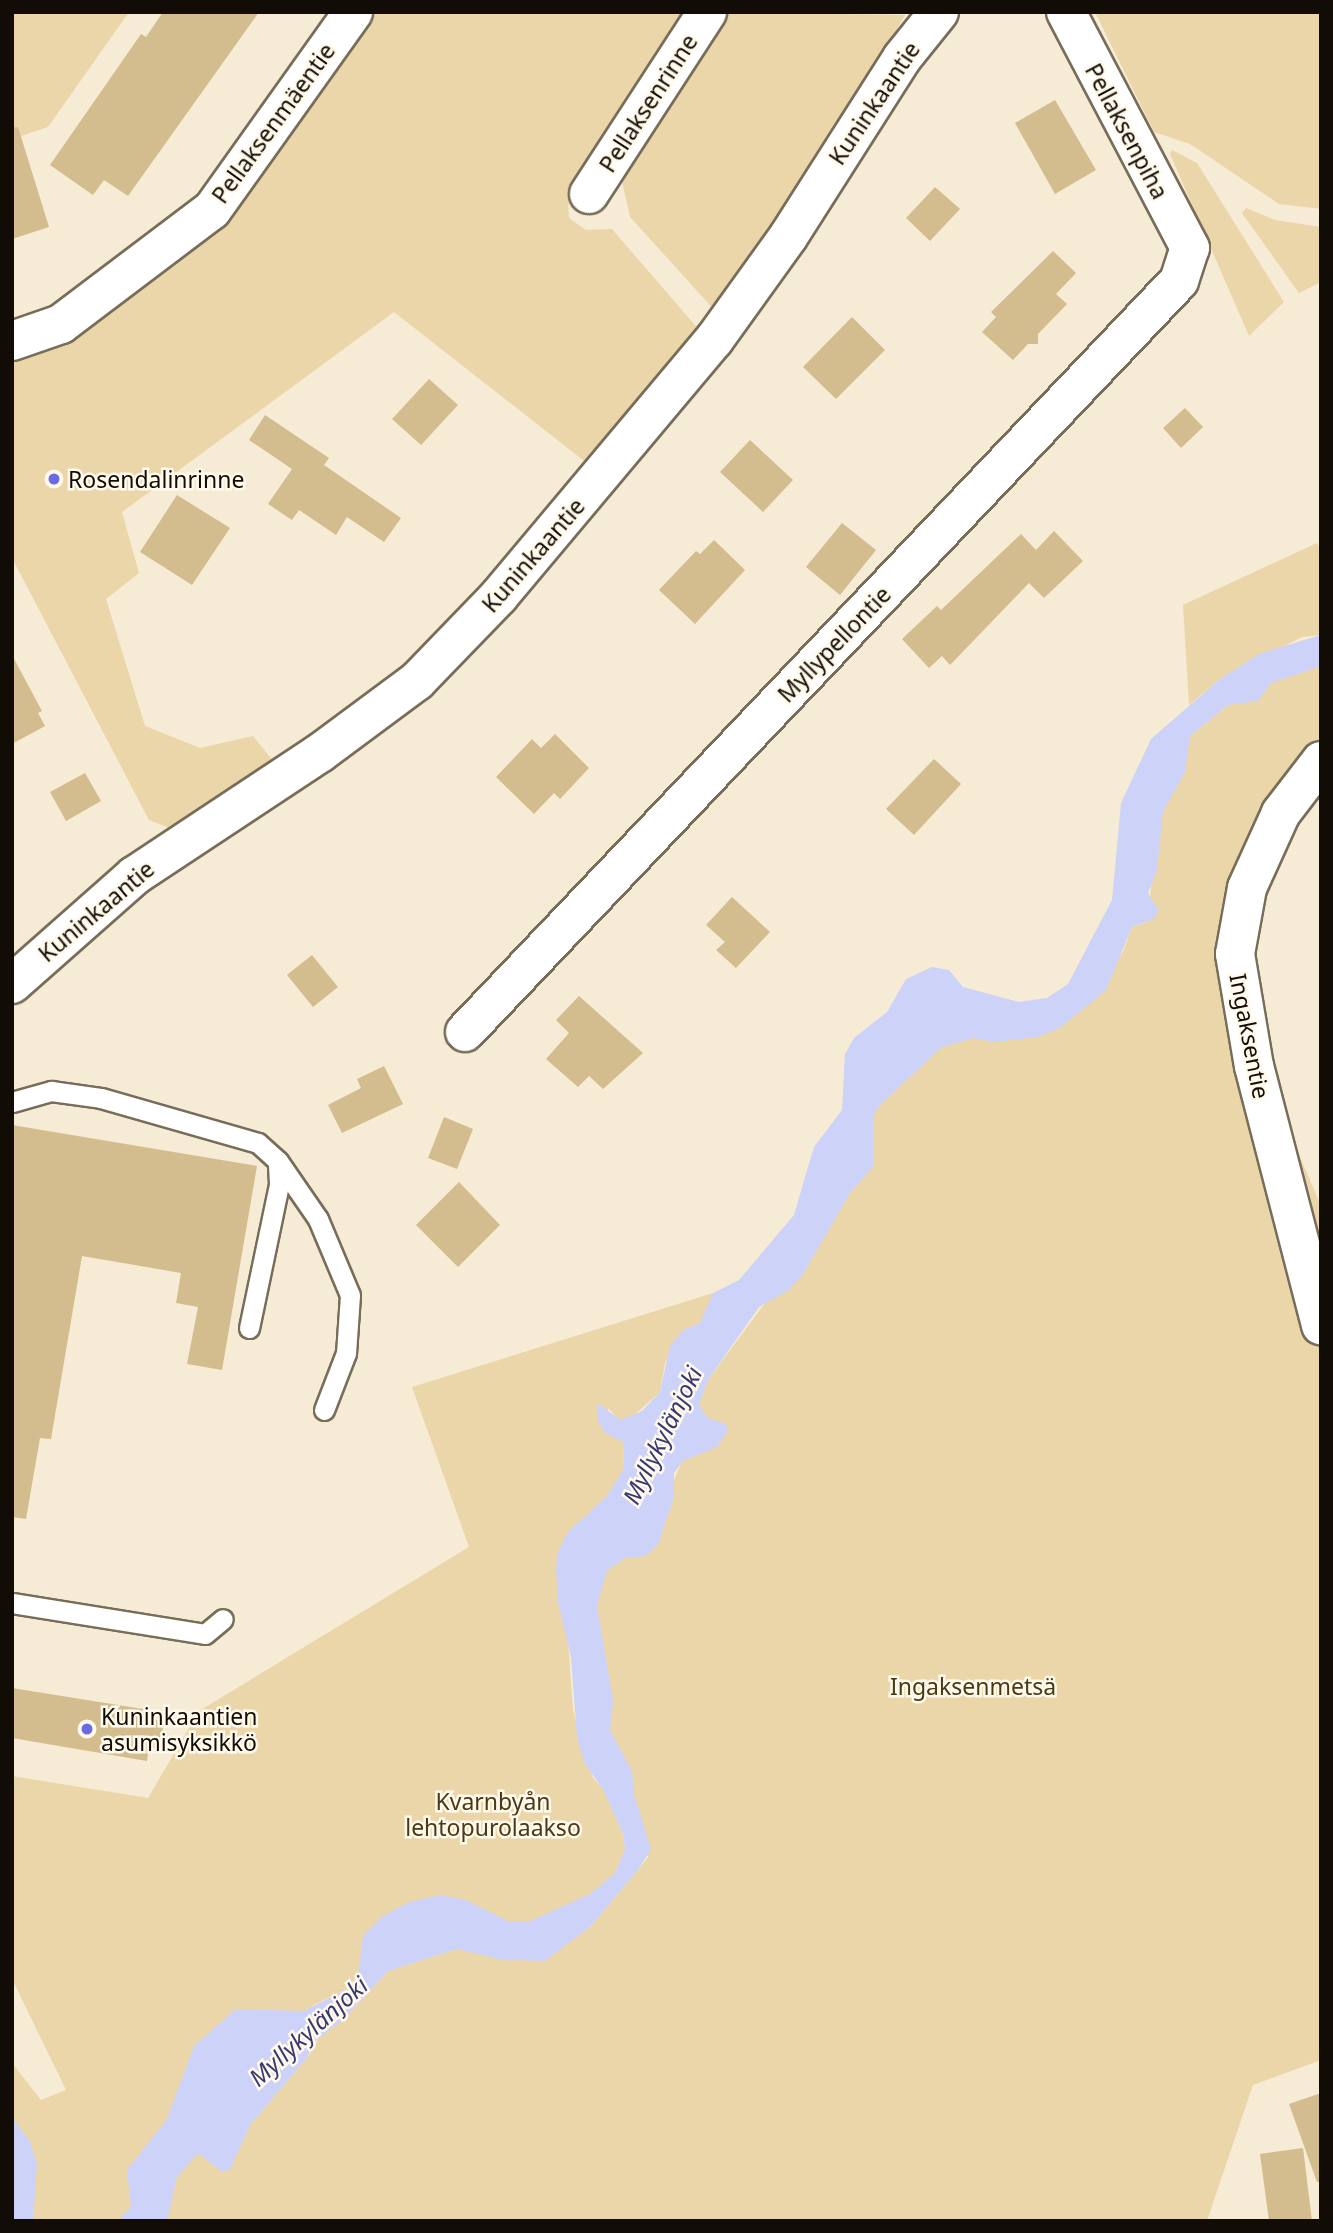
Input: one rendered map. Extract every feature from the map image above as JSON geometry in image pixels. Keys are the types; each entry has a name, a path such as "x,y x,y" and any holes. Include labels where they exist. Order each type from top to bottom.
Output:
{"street":[{"name":"Pellaksenmäentie","path":"12,341 61,324 212,210 353,12"},
{"name":"Pellaksenrinne","path":"589,194 707,12"},
{"name":"Kuninkaantie","path":"12,984 134,876 320,753 417,681 499,596 715,340 788,237 902,58 939,12"},
{"name":"Pellaksenpiha","path":"1066,12 1190,248"},
{"name":"Myllypellontie","path":"464,1032 1179,281 1190,248"},
{"name":"Ingaksentie","path":"1321,761 1281,813 1247,888 1235,954 1254,1066 1321,1325"}],"lane":[{"path":"12,1102 51,1091 101,1098 258,1143 278,1161 318,1219 350,1296 346,1353 324,1410"},
{"path":"249,1328 279,1184 278,1161"},
{"path":"12,1603 205,1634 223,1619"}],"green space":[{"path":"12,12 129,12 48,127 12,139"},
{"path":"377,12 693,12 568,205 569,218 586,230 612,229 700,331 588,464 394,312 122,512 139,573 106,599 145,726 200,748 253,736 274,762 170,828 149,820 12,558 12,360 58,344 228,219"},
{"path":"717,12 905,15 822,158 718,314 630,217 620,172"},
{"path":"1095,12 1321,12 1321,209 1279,204 1190,144 1154,132"},
{"path":"1172,150 1197,163 1284,302 1249,336 1170,154"},
{"path":"1246,208 1275,220 1321,227 1321,282 1299,293 1242,213"},
{"path":"1317,543 1321,551 1321,635 1302,637 1220,679 1189,705 1183,605"},
{"name":"Ingaksenmetsä","path":"1321,655 1321,738 1288,779 1227,915 1268,1082 1321,1206 1321,2060 1253,2085 1207,2221 166,2221 168,2182 198,2152 216,2167 234,2152 250,2125 307,2058 322,2033 344,2019 388,1971 457,1949 481,1954 564,1945 591,1926 648,1857 609,1746 597,1605 606,1571 625,1558 674,1480 701,1416 699,1405 708,1380 765,1303 861,1122 940,1037 1041,1028 1122,954 1132,927 1147,922 1160,810 1187,754 1190,736 1228,705"},
{"name":"Kvarnbyån lehtopurolaakso","path":"713,1293 708,1312 700,1323 683,1330 665,1363 660,1392 631,1418 620,1421 608,1408 605,1433 623,1441 624,1468 558,1602 568,1640 573,1710 593,1778 604,1790 623,1834 625,1849 615,1873 605,1885 569,1906 530,1921 508,1921 358,1975 350,1987 312,2006 128,2214 117,2221 33,2221 34,2209 12,2123 12,2063 41,2100 66,2090 12,1979 12,1776 148,1798 199,1711 469,1547 412,1387"}],"water":[{"name":"Myllykylänjoki","path":"1321,635 1321,666 1271,683 1258,701 1228,705 1190,736 1185,772 1163,812 1157,870 1148,893 1159,911 1154,919 1132,927 1106,990 1060,1028 1038,1037 994,1042 974,1038 942,1047 880,1105 873,1116 873,1167 850,1193 802,1276 788,1291 759,1307 708,1380 699,1405 708,1418 726,1424 728,1431 717,1447 683,1461 674,1473 674,1497 658,1545 645,1556 625,1558 607,1571 597,1605 613,1700 610,1730 632,1771 634,1794 651,1849 638,1870 591,1926 545,1961 503,1960 457,1949 388,1971 344,2019 313,2043 307,2058 250,2125 230,2170 221,2171 198,2153 177,2177 167,2221 117,2221 131,2207 127,2170 167,2119 194,2046 236,2009 304,2011 350,1987 358,1975 363,1936 383,1916 409,1902 441,1895 466,1900 508,1921 530,1921 590,1894 615,1873 625,1849 623,1834 604,1791 585,1764 577,1738 571,1657 558,1602 556,1568 558,1552 568,1532 606,1497 624,1468 623,1442 605,1433 598,1421 598,1403 620,1420 642,1411 660,1392 670,1346 683,1330 700,1323 713,1293 739,1280 794,1215 814,1147 842,1110 845,1054 854,1038 887,1012 906,979 932,967 949,970 963,987 1019,1002 1047,998 1068,984 1112,900 1121,803 1151,739 1220,679 1261,653"},
{"path":"12,2117 30,2142 37,2163 33,2221 12,2221"}],"building":[{"path":"163,12 259,12 128,196 104,180 93,195 50,165 141,34 146,37"},
{"path":"1055,100 1096,170 1055,194 1015,123"},
{"path":"18,127 49,227 12,239 12,128"},
{"path":"935,187 960,209 930,241 906,218"},
{"path":"1053,251 1076,273 1056,294 1067,304 1038,334 1038,344 1028,344 1013,360 982,332 996,317 991,312"},
{"path":"852,317 885,350 836,399 803,367"},
{"path":"429,379 458,405 421,445 392,419"},
{"path":"1185,408 1203,427 1181,448 1163,428"},
{"path":"265,415 329,458 324,465 401,518 384,542 347,517 336,535 299,510 292,520 268,504 292,469 249,440"},
{"path":"750,440 793,480 763,512 720,472"},
{"path":"177,495 230,528 192,585 140,552"},
{"path":"842,523 876,550 840,595 806,567"},
{"path":"1054,531 1083,561 1044,598 1029,583 950,665 942,656 929,668 902,639 937,606 941,610 1021,534 1036,550"},
{"path":"714,540 745,570 695,624 659,590 696,551 700,554"},
{"path":"12,655 42,711 38,713 45,726 12,744"},
{"path":"555,734 589,768 560,799 554,793 534,814 496,777 532,739 541,748"},
{"path":"934,759 961,784 914,835 886,809"},
{"path":"85,773 101,801 66,821 50,792"},
{"path":"732,897 770,932 736,968 716,950 725,942 706,925"},
{"path":"312,955 338,987 313,1007 287,975"},
{"path":"579,996 643,1053 603,1089 589,1076 578,1087 546,1059 569,1033 556,1020"},
{"path":"384,1066 403,1104 342,1133 328,1105 361,1088 357,1079"},
{"path":"444,1117 473,1129 457,1169 428,1158"},
{"path":"12,1125 257,1166 222,1370 187,1364 198,1307 176,1303 181,1273 82,1256 51,1439 40,1438 26,1519 12,1517"},
{"path":"459,1182 500,1225 458,1267 416,1225"},
{"name":"Kuninkaantien asumisyksikkö","path":"12,1688 143,1709 141,1718 164,1721 159,1749 149,1747 147,1761 12,1738"},
{"path":"1321,2093 1321,2182 1317,2182 1289,2104"},
{"path":"1303,2148 1312,2221 1269,2221 1260,2154"}],"place":[{"name":"Rosendalinrinne","path":"54,479"},
{"name":"Kuninkaantien asumisyksikkö","path":"87,1729"}]}
